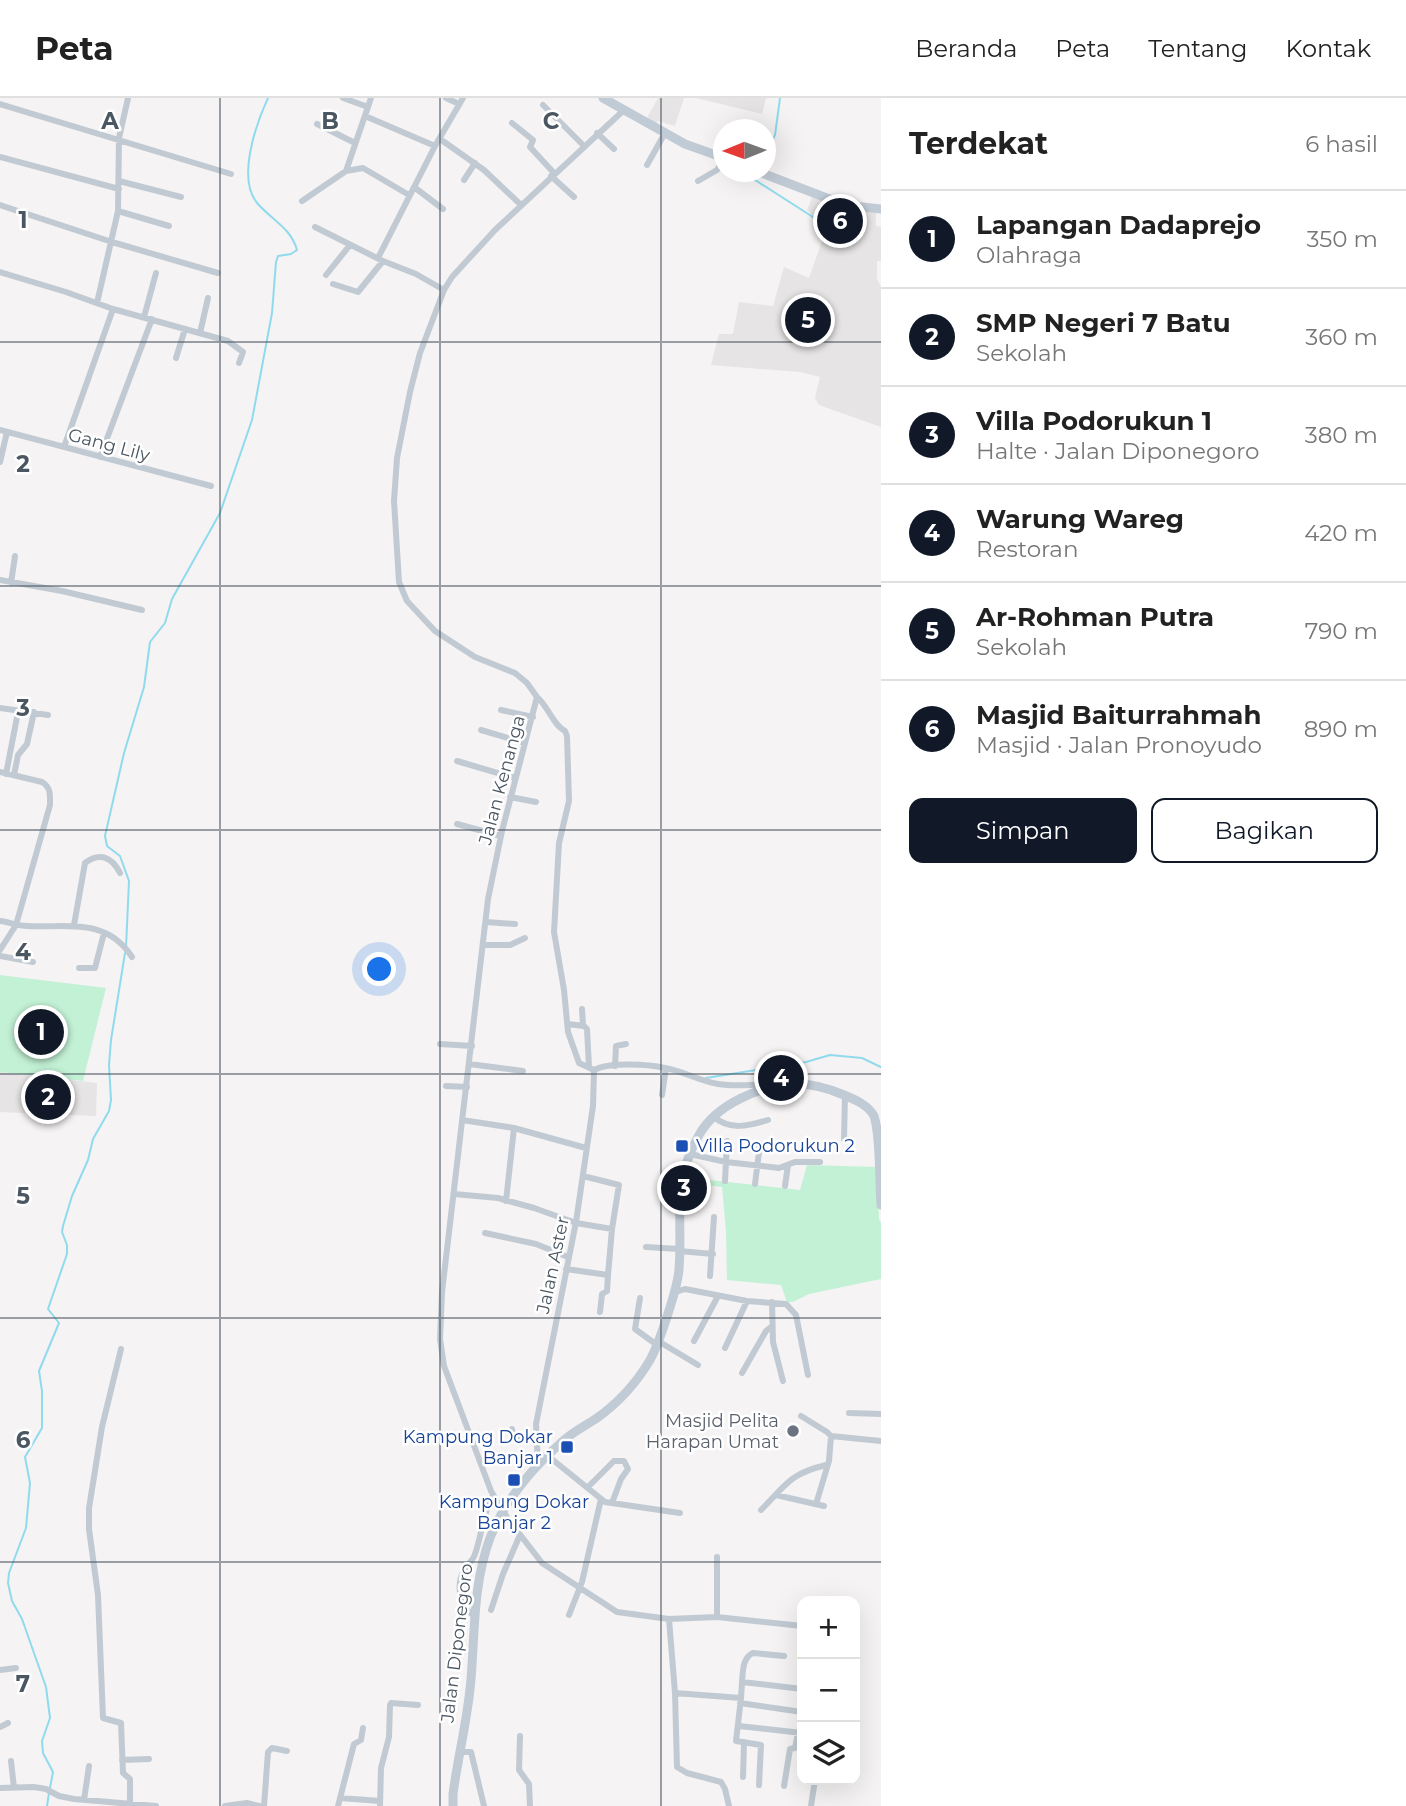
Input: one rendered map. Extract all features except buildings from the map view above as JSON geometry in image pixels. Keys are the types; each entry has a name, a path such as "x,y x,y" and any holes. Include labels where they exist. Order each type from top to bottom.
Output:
{"main road":[{"path":"603,98 665,133 713,155"},
{"path":"776,178 845,205 881,209"},
{"name":"Jalan Diponegoro","path":"453,1806 465,1752 475,1610 484,1556 503,1510 538,1465 563,1440 607,1410 636,1381 658,1343 678,1278 680,1190 690,1154 704,1127 713,1116 742,1098 778,1087 808,1085 864,1104 877,1124 880,1141 881,1205"}],"street":[{"path":"97,303 118,211 119,138 128,98"},
{"path":"343,98 368,107"},
{"path":"345,171 370,98"},
{"path":"333,284 358,292 381,260 409,195 461,101 446,98"},
{"path":"0,104 231,174"},
{"path":"542,105 584,146"},
{"name":"Jalan Kenanga","path":"624,110 481,244 444,290 420,353 397,458 394,501 399,582 407,601 435,631 475,657 515,673 537,697 501,836 486,922 442,1292 441,1353 492,1493 520,1535 547,1567 617,1612 669,1619 717,1617 797,1625"},
{"path":"365,116 435,146"},
{"path":"317,124 355,143"},
{"path":"512,124 533,140 530,147 574,197"},
{"path":"647,165 665,133"},
{"path":"597,134 614,149"},
{"path":"440,139 475,163 521,205"},
{"path":"0,157 181,197"},
{"path":"464,180 475,163"},
{"path":"302,201 345,171 363,168 409,195"},
{"path":"698,181 713,172"},
{"path":"414,187 443,209"},
{"path":"0,205 218,273"},
{"path":"118,211 169,226"},
{"path":"315,227 444,290"},
{"path":"326,275 349,245"},
{"path":"0,272 113,309 228,341 242,349 244,353 239,363"},
{"path":"144,317 156,273"},
{"path":"200,333 208,298"},
{"path":"64,447 113,309"},
{"path":"100,457 152,319"},
{"path":"176,358 185,329"},
{"path":"0,462 3,431"},
{"name":"Gang Lily","path":"3,431 211,486"},
{"path":"11,583 15,556"},
{"path":"0,580 142,610"},
{"path":"537,697 567,736 569,801 559,843 554,932 570,1041 578,1060 584,1067 666,1068 713,1083 778,1087"},
{"path":"0,708 48,715"},
{"path":"501,710 533,716"},
{"path":"7,774 18,712"},
{"path":"7,774 27,744 34,712"},
{"path":"481,730 525,743"},
{"path":"457,761 515,778"},
{"path":"0,950 16,925 50,804 48,786 42,782 7,774"},
{"path":"510,797 536,802"},
{"path":"457,824 501,836"},
{"path":"74,925 85,863 97,858 108,858 115,862 120,873"},
{"path":"0,921 16,925 74,925 104,933 130,954"},
{"path":"486,922 514,924"},
{"path":"79,968 95,968 104,933"},
{"path":"483,946 510,945 525,938"},
{"path":"0,956 33,962"},
{"name":"Jalan Aster","path":"538,1465 535,1436 576,1223 593,1105 592,1068 582,1009"},
{"path":"568,1024 583,1025"},
{"path":"440,1044 472,1046"},
{"path":"615,1066 616,1046 626,1044"},
{"path":"469,1064 523,1071"},
{"path":"662,1095 666,1068"},
{"path":"446,1086 467,1087"},
{"path":"844,1139 845,1096"},
{"path":"713,1116 722,1123 738,1126 768,1120"},
{"path":"463,1120 514,1128 586,1148"},
{"path":"506,1200 514,1128"},
{"path":"725,1181 727,1140"},
{"path":"755,1184 760,1144"},
{"path":"690,1154 726,1162 779,1168 795,1162 820,1162"},
{"path":"785,1186 788,1165"},
{"path":"583,1175 619,1185 607,1291 601,1294 600,1312"},
{"path":"454,1194 506,1200 576,1223 612,1229"},
{"path":"710,1276 714,1217"},
{"path":"485,1233 536,1244 568,1257"},
{"path":"646,1247 713,1254"},
{"path":"566,1269 608,1275"},
{"path":"678,1278 685,1289"},
{"path":"673,1293 685,1289 747,1301 786,1304 796,1315 808,1375"},
{"path":"694,1341 718,1296"},
{"path":"640,1298 635,1329 698,1365"},
{"path":"725,1348 747,1301"},
{"path":"772,1302 774,1349 783,1381"},
{"path":"742,1373 766,1331 772,1326"},
{"path":"121,1349 97,1452 89,1520 98,1595 103,1718 121,1723 123,1773 130,1779 130,1804"},
{"path":"849,1413 881,1414"},
{"path":"802,1416 831,1436 881,1441"},
{"path":"512,1429 517,1440 535,1436"},
{"path":"816,1504 830,1457 831,1436"},
{"path":"548,1456 601,1499 680,1513"},
{"path":"588,1487 614,1461 624,1461 628,1469 612,1503"},
{"path":"761,1510 781,1487 797,1474 826,1465"},
{"path":"475,1610 466,1611 463,1605 461,1576 475,1554 492,1493"},
{"path":"776,1495 824,1506"},
{"path":"569,1615 579,1588 601,1499"},
{"path":"491,1610 520,1535"},
{"path":"717,1557 717,1617"},
{"path":"669,1619 676,1693 677,1767 687,1773 721,1782 729,1806"},
{"path":"759,1785 761,1745 737,1741 745,1660 753,1653 784,1656"},
{"path":"0,1670 16,1668"},
{"path":"742,1682 797,1688"},
{"path":"676,1693 797,1711"},
{"path":"340,1798 380,1803 381,1768 389,1737 390,1703 418,1705"},
{"path":"0,1727 8,1723"},
{"path":"739,1726 797,1733"},
{"path":"338,1806 354,1744 361,1740 363,1728"},
{"path":"520,1736 519,1770 529,1784 530,1806"},
{"path":"744,1742 744,1777"},
{"path":"225,1806 247,1802 261,1806 268,1752 272,1748 287,1751"},
{"path":"784,1786 790,1749 797,1749"},
{"path":"465,1752 484,1806"},
{"path":"122,1760 149,1759"},
{"path":"11,1761 14,1787"},
{"path":"84,1800 89,1766"},
{"path":"811,1806 814,1785"},
{"path":"0,1788 49,1790 59,1796 84,1800 156,1806"}],"shaded area":[{"path":"658,98 684,98 675,126 658,121 656,124 647,118"},
{"path":"696,98 766,98 762,114"},
{"path":"813,195 876,211 876,226 881,227 881,261 877,261 877,279 881,287 881,427 819,405 815,398 820,377 800,372 711,365 719,334 733,334 739,302 773,306 784,267 809,278 823,238 822,224 807,210"},
{"path":"0,1072 97,1083 96,1116 0,1112"}],"green space":[{"path":"0,975 106,988 83,1081 0,1072"},
{"path":"807,1165 877,1167 881,1279 809,1294 793,1302 787,1302 781,1285 727,1280 722,1187 691,1183 692,1178 800,1190"}],"waterway":[{"path":"126,947 129,881 120,856 107,846 105,836 124,753 144,687 150,642 165,623 172,599 220,513 252,420 272,313 276,262 278,256 297,250 286,230 258,204 249,181 250,152 268,98"},
{"path":"776,128 780,98"},
{"path":"758,182 816,219 822,236"},
{"path":"50,1788 53,1772 43,1753 42,1741 50,1718 46,1687 22,1619 12,1601 8,1583 9,1573 26,1528 30,1483 25,1457 42,1428 39,1371 59,1323 48,1309 67,1254 63,1226 72,1196 88,1160 93,1139 109,1111 111,1040 125,953"},
{"path":"706,1078 806,1062 830,1055 862,1058 881,1067"},
{"path":"47,1806 49,1793"}],"place":[{"name":"Masjid Baiturrahmah","path":"840,221"},
{"name":"Ar-Rohman Putra","path":"808,320"},
{"name":"Lapangan Dadaprejo","path":"41,1032"},
{"name":"Warung Wareg","path":"781,1078"},
{"name":"SMP Negeri 7 Batu","path":"48,1097"},
{"name":"Villa Podorukun 2","path":"682,1146"},
{"name":"Villa Podorukun 1","path":"684,1188"},
{"name":"Masjid Pelita Harapan Umat","path":"793,1431"},
{"name":"Kampung Dokar Banjar 1","path":"567,1447"},
{"name":"Kampung Dokar Banjar 2","path":"514,1480"}]}
